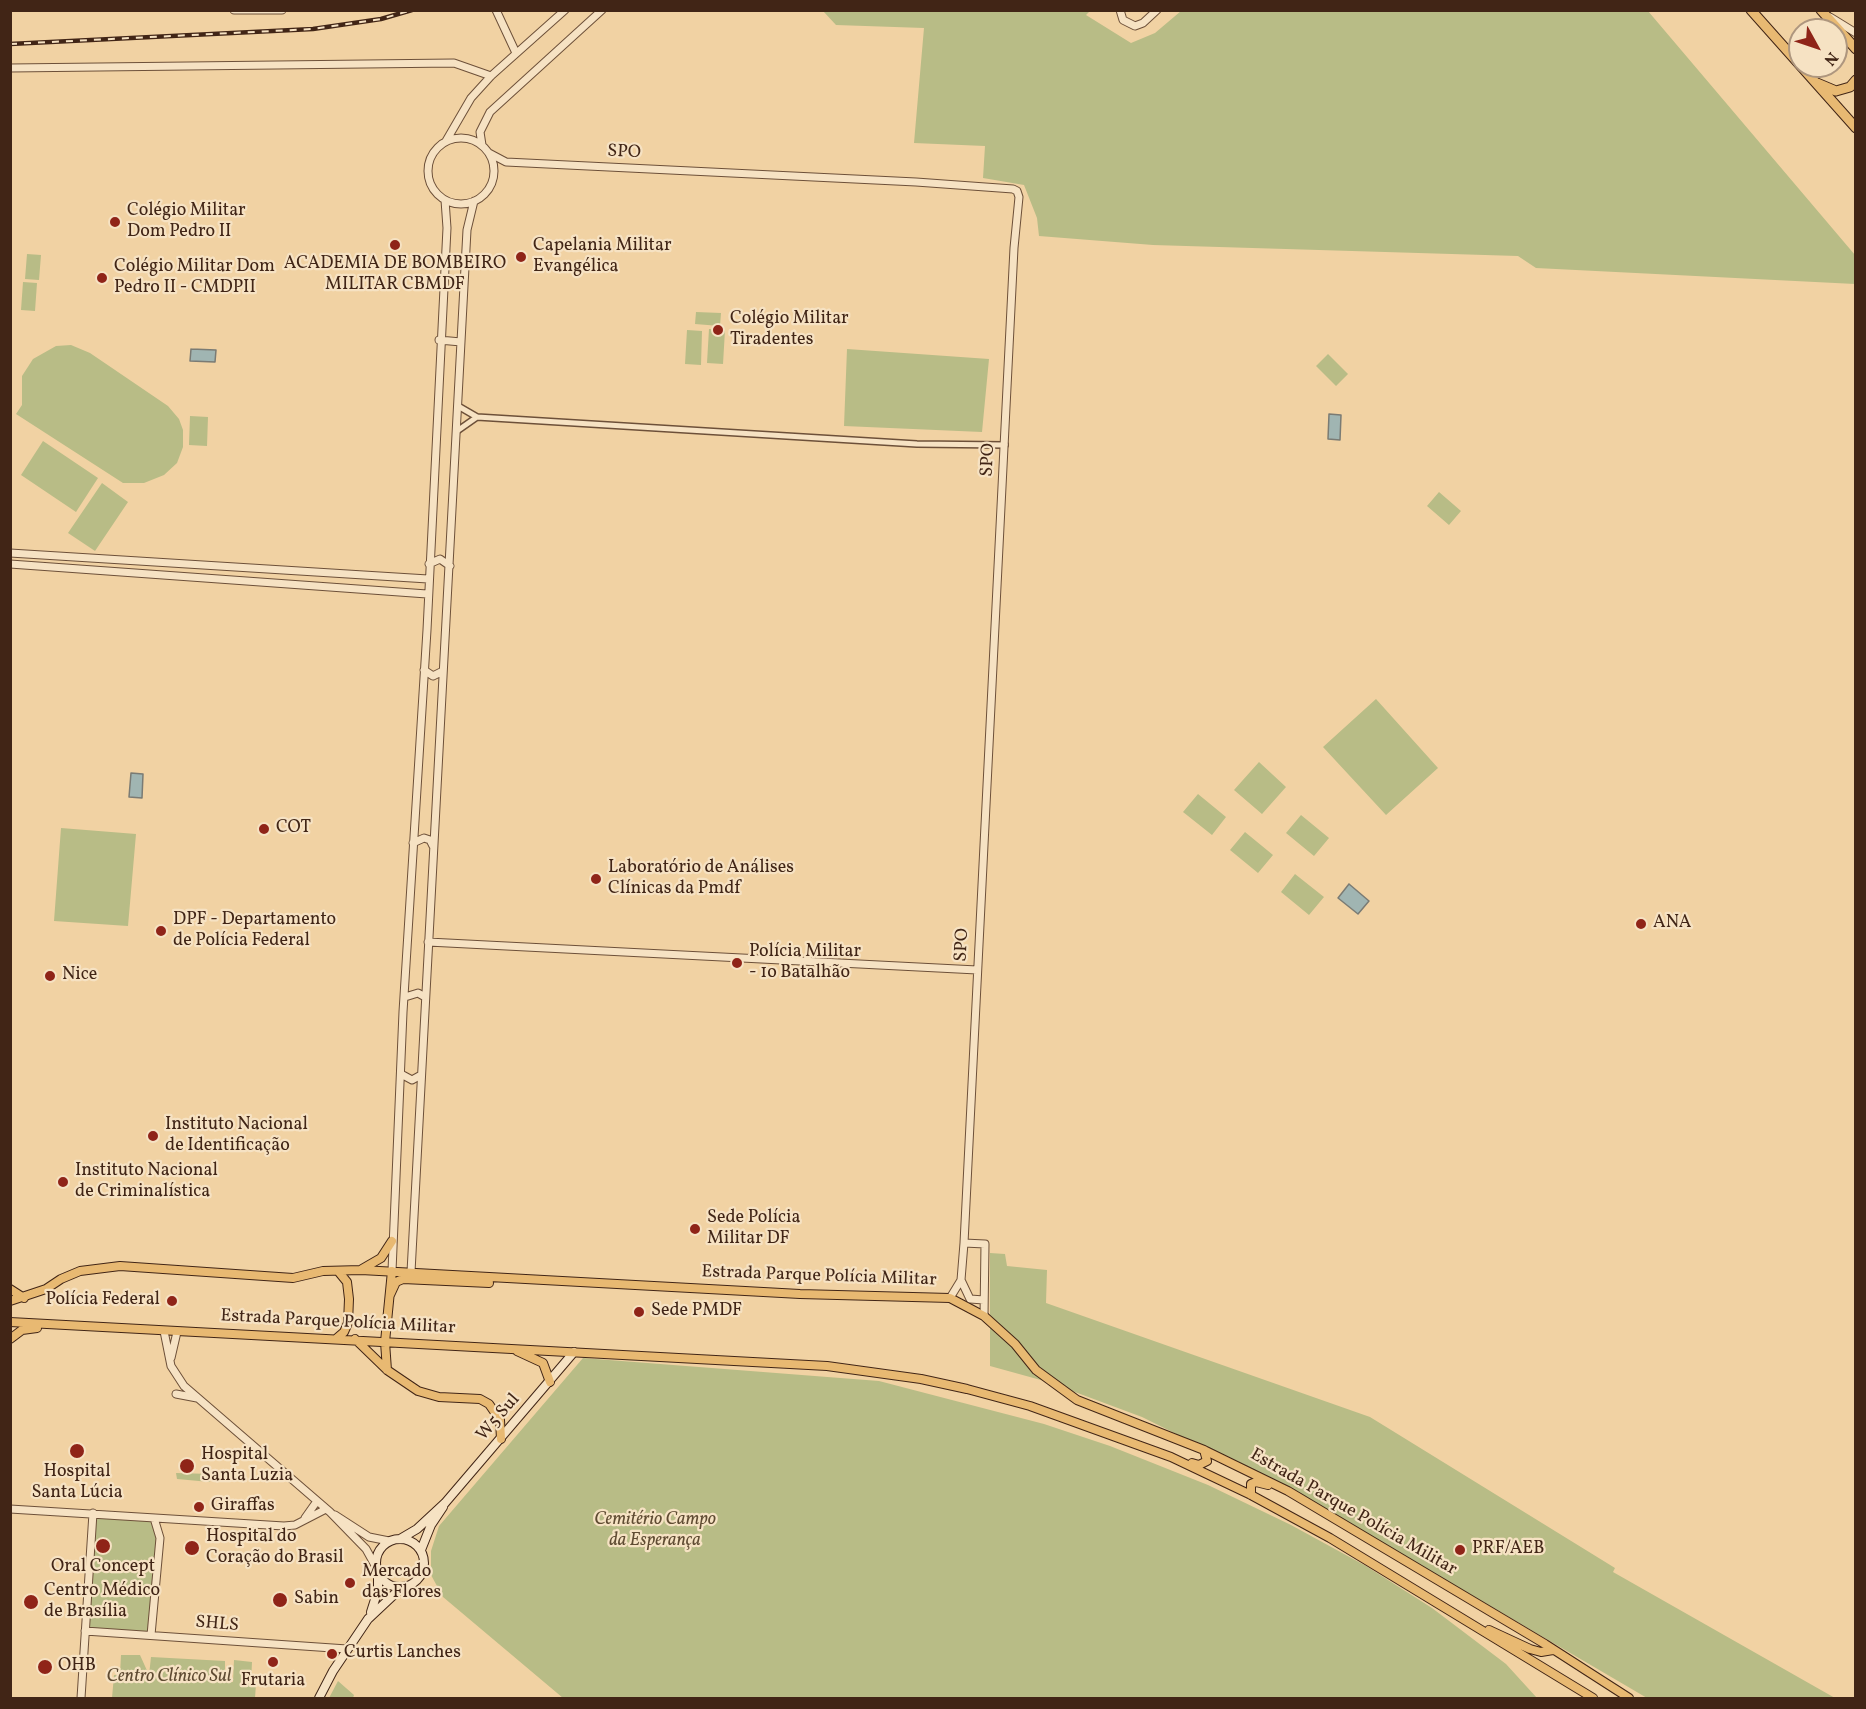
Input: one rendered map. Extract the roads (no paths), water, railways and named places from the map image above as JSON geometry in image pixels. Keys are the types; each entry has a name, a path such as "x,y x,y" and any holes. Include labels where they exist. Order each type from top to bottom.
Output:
{"highway":[{"path":"1751,10 1856,128"},
{"path":"1822,11 1853,48"},
{"path":"1812,80 1836,91 1850,87 1856,80"},
{"path":"1856,113 1856,121"}],"main road":[{"path":"361,1269 381,1257 392,1241"},
{"name":"Estrada Parque Polícia Militar","path":"10,1301 24,1298 46,1289 61,1279 91,1268 120,1266 293,1278 361,1269 800,1294 950,1298 984,1316 1015,1344 1036,1370 1069,1395 1204,1450 1288,1491 1629,1698"},
{"path":"337,1338 346,1328 349,1314 347,1282 338,1271"},
{"path":"387,1370 385,1342 392,1271"},
{"path":"390,1295 396,1282 403,1280 505,1283 531,1283 543,1280"},
{"path":"10,1289 24,1298"},
{"name":"Estrada Parque Polícia Militar","path":"10,1322 825,1366 921,1379 1011,1400 1171,1457 1251,1495 1330,1538 1593,1698"},
{"path":"10,1339 22,1330 55,1324"},
{"path":"355,1339 387,1370 418,1391 439,1397 480,1399 489,1404 500,1420 501,1439"},
{"path":"514,1349 543,1363 550,1382"},
{"name":"W5 Sul","path":"400,1539 417,1529 445,1503 574,1353"},
{"path":"1171,1457 1198,1465 1204,1464 1208,1458 1204,1450"},
{"path":"1251,1495 1250,1486 1256,1482 1288,1491"},
{"name":"W5 Sul","path":"421,1550 430,1525 445,1503"},
{"path":"319,1698 347,1648 368,1619 401,1588 414,1583 421,1575 424,1560 421,1550 411,1542 400,1539 389,1541 378,1552 376,1597 368,1619"},
{"path":"377,1570 387,1584 401,1588"},
{"path":"1456,1615 1541,1652 1553,1650"}],"street":[{"path":"234,10 263,13 282,10"},
{"path":"496,10 516,53"},
{"path":"446,141 464,138 482,145 489,153 494,171 489,189 474,201 464,204 445,200 432,188 428,171 433,154 446,141 471,98 491,76 565,10"},
{"path":"1120,10 1123,20 1135,26 1143,23 1157,10"},
{"path":"482,145 480,132 490,112 601,11"},
{"path":"1822,11 1856,33"},
{"path":"10,68 454,63 491,76"},
{"name":"SPO","path":"489,153 506,162 1013,189 1019,197 1014,248 964,1243 961,1281 950,1298"},
{"path":"494,171 506,162"},
{"path":"392,1271 447,228 445,200"},
{"path":"411,1272 460,342 467,230 474,201"},
{"path":"440,340 460,342"},
{"path":"458,406 477,417 905,443 1005,445"},
{"path":"457,431 477,417"},
{"path":"10,553 428,579"},
{"path":"77,558 77,569"},
{"path":"429,564 440,559 450,566"},
{"path":"10,564 427,594"},
{"path":"181,564 181,576"},
{"path":"283,582 284,570"},
{"path":"366,575 371,589"},
{"path":"424,670 433,676 443,671"},
{"path":"413,843 424,838 430,840 433,846"},
{"path":"428,942 977,970"},
{"path":"405,997 418,993 425,997"},
{"path":"401,1074 412,1080 421,1075"},
{"path":"964,1243 985,1244 984,1316"},
{"path":"961,1281 970,1299 984,1300"},
{"path":"164,1331 178,1378 328,1511 366,1549 377,1570"},
{"path":"171,1360 177,1332"},
{"path":"176,1394 198,1398"},
{"path":"304,1520 317,1501"},
{"path":"10,1509 284,1526 295,1525 328,1511"},
{"path":"328,1511 369,1537 389,1541"},
{"path":"81,1698 93,1513"},
{"path":"151,1635 159,1538 154,1518"},
{"name":"SHLS","path":"85,1631 347,1648"}],"railway":[{"path":"10,44 313,29 381,19 412,10"}],"place":[{"name":"Colégio Militar Dom Pedro II","path":"115,222"},
{"name":"ACADEMIA DE BOMBEIRO MILITAR CBMDF","path":"395,245"},
{"name":"Capelania Militar Evangélica","path":"521,257"},
{"name":"Colégio Militar Dom Pedro II - CMDPII","path":"102,278"},
{"name":"Colégio Militar Tiradentes","path":"718,330"},
{"name":"COT","path":"264,829"},
{"name":"Laboratório de Análises Clínicas da Pmdf","path":"596,879"},
{"name":"ANA","path":"1641,924"},
{"name":"DPF - Departamento de Polícia Federal","path":"161,931"},
{"name":"Polícia Militar - 1o Batalhão","path":"737,963"},
{"name":"Nice","path":"50,976"},
{"name":"Instituto Nacional de Identificação","path":"153,1136"},
{"name":"Instituto Nacional de Criminalística","path":"63,1182"},
{"name":"Sede Polícia Militar DF","path":"695,1229"},
{"name":"Polícia Federal","path":"172,1301"},
{"name":"Sede PMDF","path":"639,1312"},
{"name":"Hospital Santa Lúcia","path":"77,1451"},
{"name":"Hospital Santa Luzia","path":"187,1466"},
{"name":"Giraffas","path":"199,1507"},
{"name":"Oral Concept","path":"103,1546"},
{"name":"Hospital do Coração do Brasil","path":"192,1548"},
{"name":"PRF/AEB","path":"1460,1550"},
{"name":"Mercado das Flores","path":"350,1583"},
{"name":"Sabin","path":"280,1600"},
{"name":"Centro Médico de Brasília","path":"31,1602"},
{"name":"Curtis Lanches","path":"332,1654"},
{"name":"Frutaria","path":"273,1662"},
{"name":"OHB","path":"45,1667"}],"park label":[{"name":"Cemitério Campo da Esperança","path":"655,1531"},
{"name":"Centro Clínico Sul","path":"169,1678"}]}
